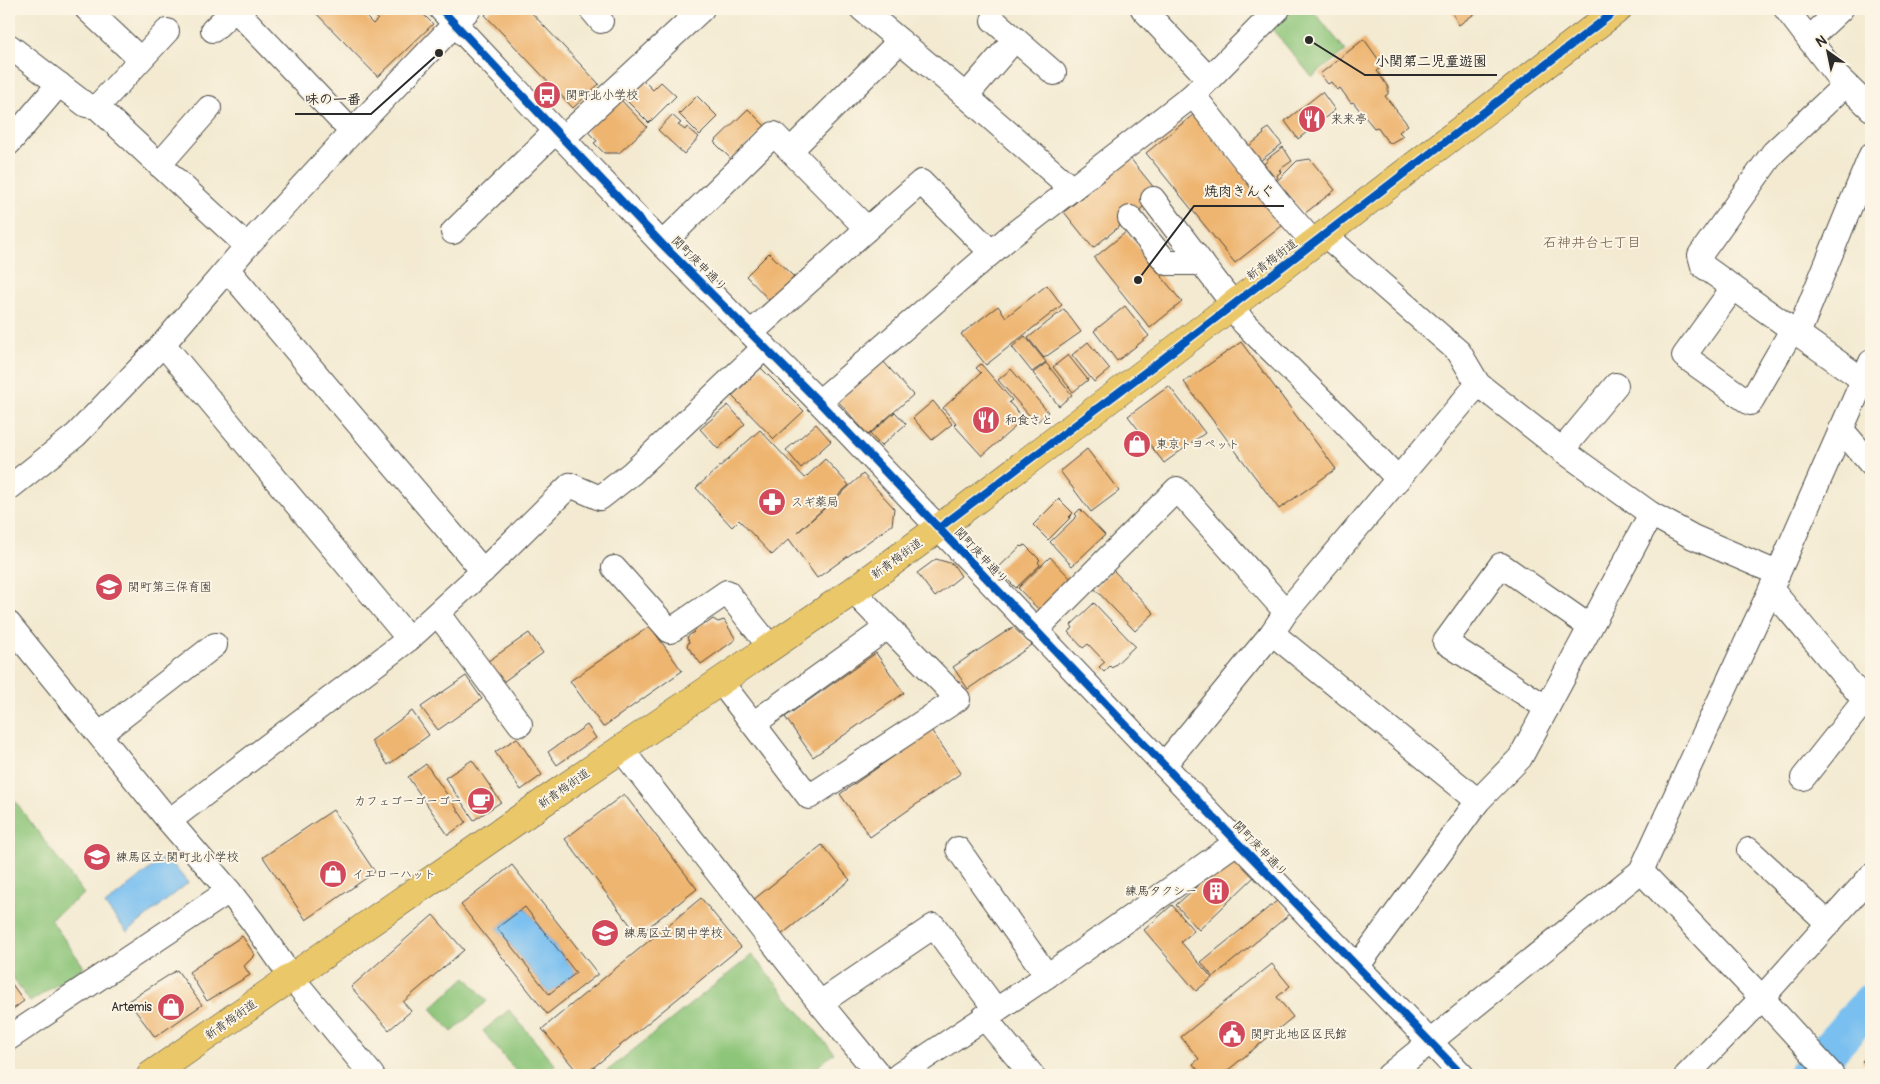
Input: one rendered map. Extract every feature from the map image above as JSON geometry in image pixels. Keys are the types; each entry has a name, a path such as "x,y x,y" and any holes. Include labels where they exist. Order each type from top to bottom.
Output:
{"main road":[{"name":"新青梅街道","path":"151,1075 621,749 853,591 939,528 1618,9"}],"street":[{"path":"87,9 140,59"},
{"path":"213,30 235,9 352,132"},
{"path":"453,232 559,135 702,9"},
{"path":"862,9 966,96 1071,188"},
{"path":"1143,9 1209,79"},
{"path":"819,402 991,252 1193,95 1278,9"},
{"path":"1786,9 1845,85 1871,108"},
{"path":"1808,39 1841,9"},
{"path":"9,488 76,435 163,344 247,246 447,33 455,14"},
{"name":"関町庚申通り","path":"455,14 559,135 662,244 819,402 1035,631 1462,1075"},
{"path":"993,20 1054,73"},
{"path":"97,107 167,31"},
{"path":"966,96 1015,39"},
{"path":"791,150 900,41"},
{"path":"9,46 86,105 97,107 247,246"},
{"path":"9,143 60,84"},
{"path":"1389,1075 1642,871 1867,371 1795,332 1703,266 1700,255 1773,153 1845,85"},
{"path":"1193,95 1278,202 1319,238 1340,249 1459,352 1478,384 1562,450 1651,514 1774,581 1868,704 1803,778"},
{"path":"159,165 209,108"},
{"path":"662,244 774,134 867,229"},
{"path":"1733,288 1684,356 1750,403 1795,332 1871,155"},
{"path":"170,821 409,639 483,571 570,485 600,498 632,473 758,340 867,229 922,182 991,252"},
{"path":"1154,199 1244,323 1344,422 1398,479"},
{"path":"1130,218 1167,263 1202,263"},
{"path":"228,270 483,571"},
{"path":"163,344 409,639"},
{"path":"1164,765 1272,633 1286,612 1478,384"},
{"path":"1562,450 1616,385"},
{"path":"1841,429 1871,464"},
{"path":"1035,631 1177,489 1286,612"},
{"path":"1357,967 1478,801 1520,758 1651,514"},
{"path":"1547,708 1445,642 1501,565 1590,627"},
{"path":"614,568 670,632 727,592 770,647"},
{"path":"721,682 810,797 958,699 853,591"},
{"path":"438,614 520,724"},
{"path":"9,624 229,891 292,978 372,1075"},
{"path":"754,724 888,627"},
{"path":"1272,633 1478,801"},
{"path":"100,734 215,645"},
{"path":"621,749 820,1003 879,1075"},
{"path":"899,1075 1047,976 1238,842"},
{"path":"958,849 1047,976"},
{"path":"1749,850 1830,924"},
{"path":"1642,871 1830,1073"},
{"path":"1688,1075 1762,998 1871,876"},
{"path":"9,1038 229,891"},
{"path":"820,1003 934,926 1032,1075"}],"green space":[{"path":"1293,9 1312,9 1346,51 1312,77 1272,29"},
{"path":"9,793 84,894 50,919 84,967 30,1002 9,972"},
{"path":"752,955 834,1053 818,1066 825,1075 602,1075"},
{"path":"466,977 487,1001 452,1032 431,1008"},
{"path":"509,1010 556,1066 545,1075 519,1075 483,1031"}],"water":[{"path":"166,856 188,883 127,932 105,905"},
{"path":"525,907 576,973 549,994 497,928"}],"building":[{"path":"312,9 358,9 373,24 378,19 368,9 418,9 433,24 378,77"},
{"path":"491,9 528,9 599,84 573,108 485,15"},
{"path":"1450,9 1481,9 1459,25"},
{"path":"1364,39 1383,66 1377,71 1388,87 1388,94 1385,96 1408,125 1399,132 1403,136 1391,143 1387,141 1377,127 1374,128 1340,88 1337,90 1331,82 1328,84 1320,74"},
{"path":"641,78 653,90 661,82 676,96 649,123 622,96"},
{"path":"1322,92 1335,110 1298,139 1285,121"},
{"path":"697,96 718,117 700,135 679,114"},
{"path":"619,98 647,127 619,153 604,153 594,143 597,141 586,130"},
{"path":"748,109 766,127 732,160 714,142"},
{"path":"1194,114 1283,225 1235,263 1146,153"},
{"path":"672,115 681,123 678,125 685,130 687,127 699,137 684,154 658,130"},
{"path":"1269,128 1282,144 1260,161 1249,146"},
{"path":"1283,147 1292,161 1279,170 1281,172 1274,181 1263,165 1267,159"},
{"path":"1130,158 1159,194 1093,248 1064,212"},
{"path":"1310,159 1335,190 1304,214 1277,181 1297,161"},
{"path":"1126,232 1182,302 1150,328 1094,258"},
{"path":"769,253 794,277 770,301 746,276"},
{"path":"1047,285 1062,305 986,365 961,334 998,306 1006,317"},
{"path":"1125,306 1149,336 1117,361 1094,331"},
{"path":"1064,309 1081,332 1044,358 1028,338"},
{"path":"1025,336 1046,362 1032,372 1012,347"},
{"path":"1088,342 1110,369 1094,382 1072,355"},
{"path":"1241,342 1336,469 1279,509 1184,382"},
{"path":"1068,355 1088,380 1073,392 1053,367"},
{"path":"883,361 913,395 868,435 838,401"},
{"path":"1046,363 1072,395 1059,406 1033,373"},
{"path":"981,364 1012,400 1009,402 1024,419 982,456 954,425 956,423 943,408 981,373 976,368"},
{"path":"761,368 804,411 774,439 732,396"},
{"path":"1011,369 1048,412 1036,423 998,380"},
{"path":"1169,386 1205,433 1164,463 1128,416"},
{"path":"933,401 952,424 932,440 913,418"},
{"path":"728,405 745,424 718,449 700,429"},
{"path":"895,412 906,424 881,446 870,434"},
{"path":"816,424 831,441 801,468 786,450"},
{"path":"760,430 805,478 825,459 849,485 798,532 863,474 894,508 892,525 817,578 789,539 772,555 739,520 732,527 696,488"},
{"path":"1087,449 1119,491 1091,512 1060,471"},
{"path":"1059,499 1073,513 1048,540 1033,525"},
{"path":"1080,509 1105,535 1072,566 1050,542 1077,516 1075,514"},
{"path":"1025,545 1040,560 1038,562 1040,565 1016,588 997,569 1021,546"},
{"path":"1050,557 1073,581 1041,612 1018,588"},
{"path":"936,559 953,564 961,576 935,597 917,573"},
{"path":"1113,570 1154,613 1135,631 1094,588"},
{"path":"1094,603 1135,646 1112,668 1110,666 1104,672 1099,667 1105,662 1088,644 1083,648 1068,632 1073,628 1071,625"},
{"path":"713,619 718,622 724,620 735,640 701,664 687,646 689,642 687,637 694,632 692,630"},
{"path":"650,626 682,671 603,727 570,681"},
{"path":"1013,627 1032,645 968,689 953,667"},
{"path":"529,633 543,653 496,687 481,666"},
{"path":"876,653 904,693 813,757 785,717"},
{"path":"466,676 482,699 438,730 421,707"},
{"path":"412,711 429,735 388,765 371,741"},
{"path":"587,725 596,738 557,765 548,752"},
{"path":"931,730 961,773 870,837 840,794"},
{"path":"517,738 542,775 521,790 495,752"},
{"path":"472,760 501,802 474,820 445,778"},
{"path":"426,764 466,822 448,835 408,777"},
{"path":"624,794 697,889 638,935 565,839"},
{"path":"333,810 375,872 306,920 263,857"},
{"path":"822,845 850,880 776,939 748,904"},
{"name":"練馬タクシー","path":"1230,857 1237,859 1254,877 1199,930 1176,905"},
{"path":"512,865 598,974 547,1014 461,905","holes":["525,907 576,973 549,994 497,928"]},
{"path":"701,898 741,947 584,1075 580,1075 542,1029"},
{"path":"1278,900 1290,914 1213,977 1201,962"},
{"path":"1172,905 1194,931 1181,942 1212,978 1196,991 1144,930"},
{"path":"433,915 464,950 403,1002 411,1011 389,1030 351,987"},
{"path":"242,936 255,955 244,966 250,975 207,1001 189,972"},
{"path":"1272,964 1290,986 1277,997 1293,1017 1222,1075 1202,1075 1193,1064 1199,1059 1181,1037"},
{"path":"177,970 202,1005 155,1037 128,1001"},
{"path":"9,980 24,1001 9,1012"},
{"path":"1871,1051 1871,1063 1868,1067 1862,1061"}],"waterway":[{"path":"1807,1075 1871,1002"}],"cycle path":[{"path":"441,9 662,244 819,402 1237,842 1462,1075"},
{"path":"939,528 1618,9"}],"place":[{"name":"小関第二児童遊園","path":"1309,40"},
{"name":"味の一番","path":"439,53"},
{"name":"関町北小学校","path":"547,95"},
{"name":"来来亭","path":"1312,119"},
{"name":"焼肉きんぐ","path":"1138,280"},
{"name":"和食さと","path":"986,420"},
{"name":"東京トヨペット","path":"1137,444"},
{"name":"スギ薬局","path":"772,502"},
{"name":"関町第三保育園","path":"109,587"},
{"name":"カフェゴーゴーゴー","path":"481,801"},
{"name":"練馬区立 関町北小学校","path":"97,857"},
{"name":"イエローハット","path":"333,874"},
{"name":"練馬タクシー","path":"1216,891"},
{"name":"練馬区立 関中学校","path":"605,933"},
{"name":"Artemis","path":"171,1007"},
{"name":"関町北地区区民館","path":"1232,1034"}],"district":[{"name":"石神井台七丁目","path":"1592,242"}]}
